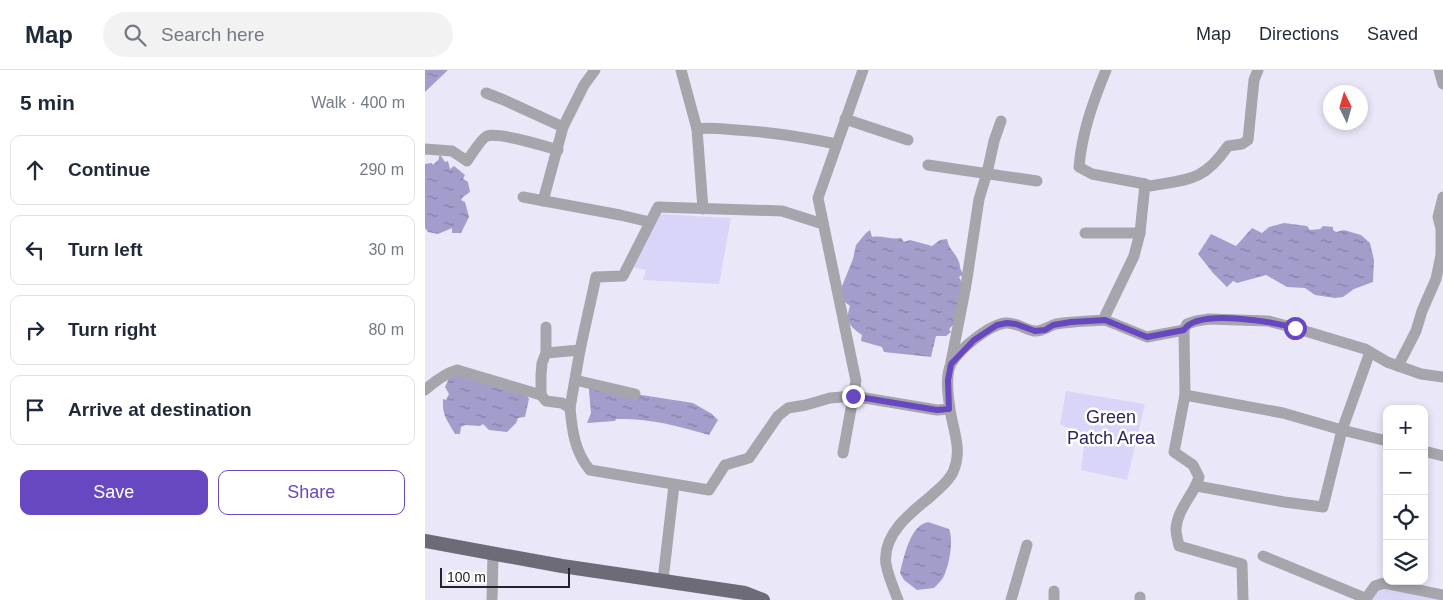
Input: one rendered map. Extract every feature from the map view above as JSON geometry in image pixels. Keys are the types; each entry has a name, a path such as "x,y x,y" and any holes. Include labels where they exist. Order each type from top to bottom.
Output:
{"main road":[{"path":"425,541 562,566 663,580 731,596 745,593 763,600"}],"street":[{"path":"543,201 563,127 584,85 595,70"},
{"path":"681,70 697,130 703,209"},
{"path":"843,453 856,382 817,198 863,70"},
{"path":"1106,70 1093,100 1081,146 1079,167 1092,174 1150,186 1187,180 1202,174 1219,158 1228,146 1242,144 1248,140 1254,80 1258,70"},
{"path":"1439,70 1443,84"},
{"path":"486,93 563,127"},
{"path":"845,119 908,140"},
{"path":"898,600 886,564 887,545 895,530 917,508 945,485 953,472 958,441 949,409 948,380 966,285 979,199 1001,121"},
{"path":"697,130 707,128 758,131 836,144"},
{"path":"425,150 452,151 467,161 484,138 491,136 522,140 557,150"},
{"path":"929,164 1037,181"},
{"path":"1105,320 1105,316 1134,256 1140,234 1145,184"},
{"path":"523,197 620,214 650,222"},
{"path":"1399,366 1416,331 1441,263 1441,230 1438,217 1443,197"},
{"path":"823,224 782,211 658,207 623,276 596,277 570,408 572,427 582,461 590,470 709,490 725,465 749,458 778,416 788,408 830,398 853,396 937,410 949,409"},
{"path":"1085,233 1140,234"},
{"path":"1243,600 1242,564 1179,546 1176,530 1180,514 1197,486 1199,477 1193,465 1174,452 1185,395 1184,330 1187,324 1209,319 1268,321 1370,352 1387,362 1421,374 1443,377"},
{"path":"951,364 974,340 997,325 1007,323 1016,324 1035,331 1045,330 1053,325 1062,323 1105,320 1147,337 1184,330"},
{"path":"541,395 542,363 546,353 546,327"},
{"path":"546,353 580,350"},
{"path":"1197,486 1323,507 1342,430 1370,352"},
{"path":"425,390 435,380 457,370 541,395 546,401 562,403 570,408"},
{"path":"575,380 635,394"},
{"path":"1185,395 1283,413 1383,441"},
{"path":"1428,452 1443,456"},
{"path":"663,580 674,485"},
{"path":"1011,600 1027,545"},
{"path":"492,600 493,554"},
{"path":"1263,556 1365,599 1375,586 1384,583 1443,596"}],"green space":[{"path":"660,214 731,218 719,284 643,280 646,270 632,267"},
{"name":"Green Patch Area","path":"1066,391 1145,404 1127,480 1081,470 1085,438 1060,424"},
{"path":"1375,585 1443,600 1372,600"}],"water":[{"path":"425,70 448,70 425,92"},
{"path":"439,156 445,162 448,161 450,169 454,166 465,175 463,179 468,182 470,192 461,200 465,202 469,217 461,233 452,233 452,228 438,234 428,232 425,228 425,164 432,163 433,165 439,159"},
{"path":"1284,223 1307,226 1310,230 1320,229 1323,226 1333,227 1333,230 1336,232 1344,230 1361,235 1370,243 1374,260 1373,282 1354,289 1343,297 1335,298 1315,295 1305,288 1287,287 1266,275 1237,283 1233,281 1227,287 1198,254 1211,234 1236,246 1252,228 1262,233 1269,227"},
{"path":"870,230 872,237 901,238 904,242 910,240 932,246 940,240 947,239 949,246 958,259 964,274 959,277 963,285 955,323 949,329 951,332 946,336 936,336 931,357 884,352 882,347 861,341 862,335 849,323 850,306 845,302 840,291 853,259 856,245"},
{"path":"457,371 526,394 529,399 525,417 518,418 516,423 507,432 489,430 483,424 480,426 465,425 461,427 460,434 455,434 444,414 443,399 446,400 449,394 445,387 450,376"},
{"path":"590,387 693,403 712,414 718,420 709,435 652,421 616,419 615,421 587,423 591,413"},
{"path":"928,522 949,529 951,540 950,553 943,578 934,588 917,590 904,580 900,573 912,535 922,524"}],"route":[{"path":"853,396 937,410 949,409 948,380 951,364 974,340 987,330 1007,323 1016,324 1035,331 1071,322 1105,320 1147,337 1184,330 1187,324 1209,319 1268,321 1295,328"}]}
